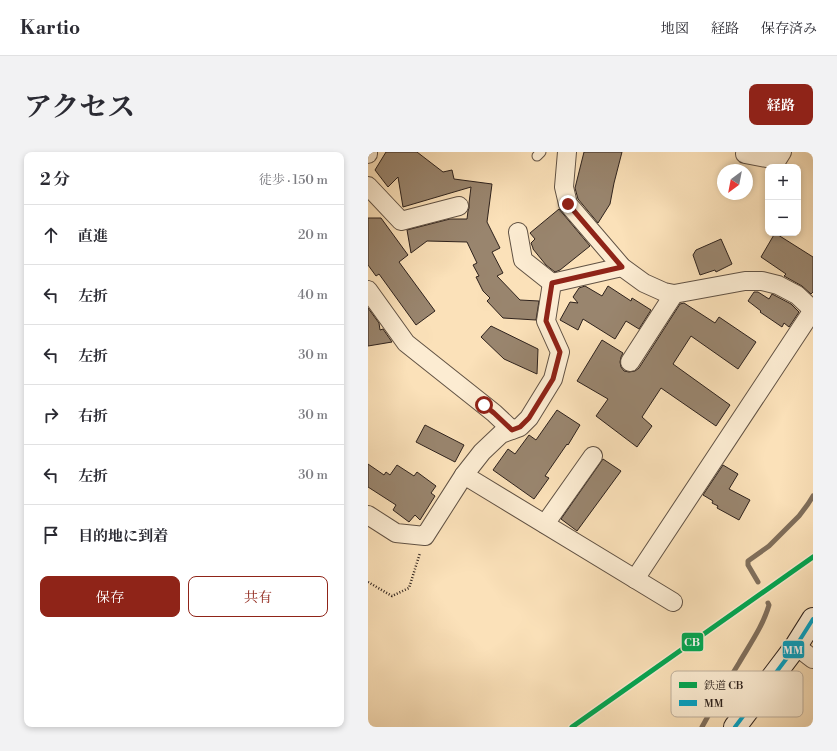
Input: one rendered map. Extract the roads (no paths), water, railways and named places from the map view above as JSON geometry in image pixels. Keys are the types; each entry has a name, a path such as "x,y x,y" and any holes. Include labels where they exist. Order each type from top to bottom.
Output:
{"street":[{"path":"567,152 564,187 568,204 622,267 644,283 664,292 674,294 745,281 762,280 778,285 797,295 813,310 635,579"},
{"path":"745,154 777,160 782,152"},
{"path":"368,186 401,221 459,206"},
{"path":"518,232 523,260 552,283"},
{"path":"552,283 622,267"},
{"path":"368,515 396,533 426,536 464,475 482,452 501,434 520,427 529,418 553,379 560,352 546,321 552,283"},
{"path":"368,290 406,343 494,413 512,430"},
{"path":"630,362 674,294"},
{"path":"545,524 594,456"},
{"path":"464,475 674,602"},
{"path":"777,671 796,646 813,618"},
{"path":"796,646 813,659"},
{"path":"735,727 743,717"}],"waterway":[{"path":"758,582 748,565 748,561 769,546 799,516 813,496"},
{"path":"734,671 760,628 769,605 768,603"},
{"path":"702,727 708,717"}],"rail line":[{"name":"CB","path":"572,727 813,557"}]}
